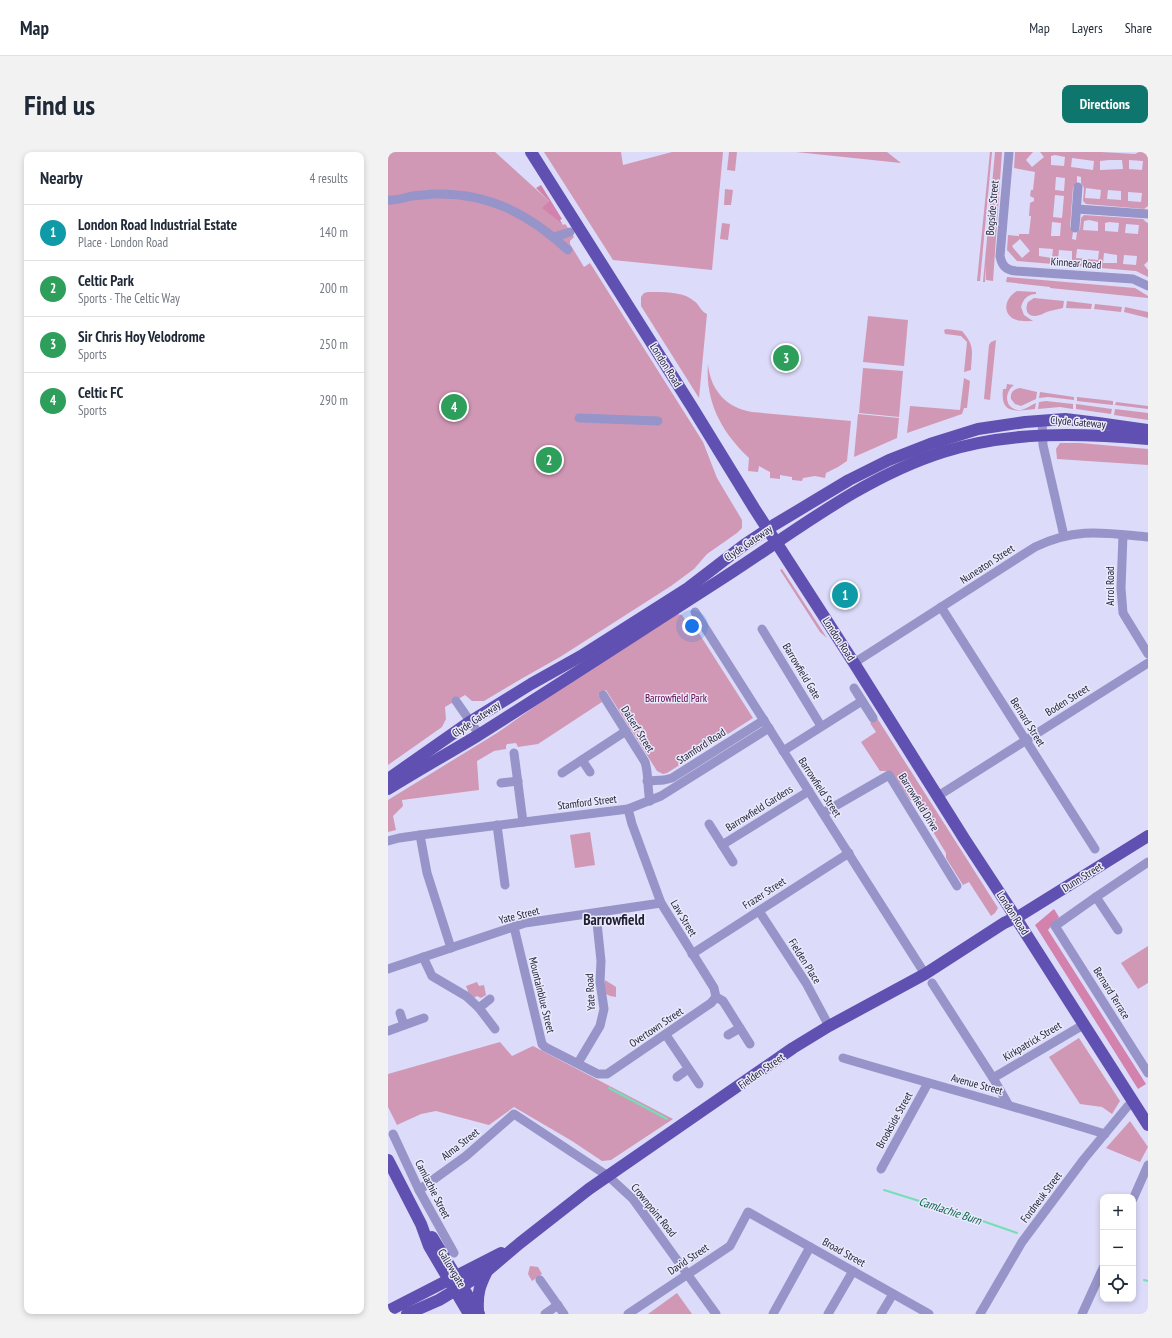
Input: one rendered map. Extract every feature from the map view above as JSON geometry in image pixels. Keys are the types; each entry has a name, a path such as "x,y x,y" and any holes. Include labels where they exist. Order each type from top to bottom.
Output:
{"main road":[{"name":"London Road","path":"531,152 776,543 1148,1125"},
{"name":"Clyde Gateway","path":"388,779 471,721 531,684 581,656 688,588 720,562 768,529 849,480 900,455 978,429 1042,420 1071,420 1148,430"},
{"name":"Clyde Gateway","path":"388,789 479,734 865,486 930,457 980,443 1042,436 1092,435 1148,440"},
{"name":"Dunn Street","path":"1015,917 1026,912 1148,836"},
{"name":"Fielden Street","path":"406,1314 439,1300 487,1271 520,1243 608,1176 793,1048 829,1026 929,979 1015,917"},
{"name":"Gallowgate","path":"388,1160 422,1224 429,1246 452,1278 473,1313"},
{"name":"Fielden Street","path":"388,1311 520,1243"},
{"name":"Fielden Street","path":"473,1313 479,1288 487,1271"},
{"path":"439,1300 453,1304 473,1313"}],"street":[{"name":"Bogside Street","path":"1003,265 1000,256 1009,152"},
{"path":"1075,228 1078,187"},
{"path":"388,200 434,194 477,198 521,214 536,223 568,250"},
{"path":"1077,209 1148,214"},
{"path":"554,237 570,232"},
{"name":"Kinnear Road","path":"1003,265 1008,269 1016,271 1133,279 1148,286"},
{"path":"579,418 658,422"},
{"path":"1042,420 1042,436 1064,536"},
{"name":"Nuneaton Street","path":"854,663 1035,548 1052,539 1092,532 1148,537"},
{"name":"Arrol Road","path":"1123,535 1121,588 1122,610 1125,618 1148,654"},
{"name":"Bernard Street","path":"941,607 1095,850"},
{"name":"Barrowfield Street","path":"695,612 993,1078 1008,1104"},
{"name":"Barrowfield Gate","path":"762,629 821,726"},
{"name":"Boden Street","path":"938,796 1148,663"},
{"path":"854,688 873,718"},
{"name":"Dalserf Street","path":"602,695 645,762 647,790 650,801"},
{"path":"456,701 479,734"},
{"path":"783,751 862,701"},
{"name":"Stamford Road","path":"647,780 664,780 672,778 766,724"},
{"name":"Stamford Street","path":"388,841 420,835 628,809 662,796 766,724"},
{"path":"562,773 626,731"},
{"path":"514,753 523,822"},
{"path":"582,760 590,772"},
{"name":"Barrowfield Drive","path":"823,813 888,775 957,886"},
{"path":"502,783 518,781"},
{"name":"Barrowfield Gardens","path":"722,845 809,791"},
{"name":"Law Street","path":"628,809 661,903 714,988 716,997 723,1001 750,1044"},
{"name":"Barrowfield Gardens","path":"709,824 733,862"},
{"path":"497,825 505,885"},
{"path":"420,835 427,873 451,948"},
{"name":"Frazer Street","path":"692,954 849,853"},
{"name":"Dunn Street","path":"1055,926 1148,862"},
{"path":"1096,897 1118,930"},
{"name":"Yate Street","path":"388,969 525,923 661,903"},
{"name":"Fielden Place","path":"759,911 806,983 829,1026"},
{"name":"Yate Road","path":"578,1063 600,1026 604,1009 600,982 601,962 596,913"},
{"name":"Bernard Terrace","path":"1055,926 1148,1073"},
{"name":"Mountainblue Street","path":"514,927 542,1044 598,1074 607,1074"},
{"path":"423,957 432,976 466,996 479,1008 495,1029"},
{"name":"Overtown Street","path":"607,1074 712,1003 716,997"},
{"path":"479,1008 490,999"},
{"path":"400,1013 404,1025"},
{"path":"388,1030 424,1018"},
{"name":"Kirkpatrick Street","path":"993,1078 1083,1025"},
{"path":"728,1035 740,1028"},
{"path":"666,1035 699,1084"},
{"name":"Avenue Street","path":"843,1058 928,1083 1008,1104 1105,1134"},
{"path":"677,1077 688,1069"},
{"name":"Brookside Street","path":"881,1170 928,1083"},
{"name":"Fordneuk Street","path":"980,1314 1022,1242 1105,1134 1127,1107 1133,1102"},
{"name":"Crownpoint Road","path":"514,1114 608,1176 632,1199 716,1314"},
{"name":"Alma Street","path":"419,1190 466,1156 514,1114"},
{"name":"Camlachie Street","path":"393,1134 419,1190 454,1253"},
{"path":"1136,1194 1148,1165"},
{"name":"David Street","path":"628,1314 730,1246 748,1212"},
{"name":"Broad Street","path":"748,1212 929,1314"},
{"path":"773,1314 810,1247"},
{"path":"828,1314 853,1271"},
{"path":"1082,1314 1100,1275"},
{"path":"540,1280 564,1314"},
{"path":"882,1314 893,1294"},
{"path":"545,1314 558,1305"}],"green space":[{"path":"388,152 495,152 549,201 543,208 563,225 566,225 574,237 570,241 570,244 584,267 590,263 703,442 717,478 742,520 742,528 707,554 694,569 671,586 560,657 484,701 472,701 465,695 445,707 446,719 442,727 388,765"},
{"path":"544,152 621,152 623,165 672,152 723,152 712,270 613,260"},
{"path":"729,152 737,152 735,171 727,170"},
{"path":"796,152 887,152 901,163"},
{"path":"990,152 992,152 980,281 977,281"},
{"path":"995,152 1002,152 993,281 986,280 986,265 985,282 983,282"},
{"path":"1015,152 1033,152 1026,160 1032,167 1044,157 1040,152 1101,152 1135,154 1139,152 1148,152 1148,206 1144,209 1086,204 1083,201 1084,188 1081,183 1081,177 1077,176 1077,183 1073,187 1070,227 1073,232 1072,239 1076,240 1077,232 1080,229 1081,218 1084,215 1143,219 1148,223 1148,261 1144,265 1148,270 1148,277 1136,271 1017,261 1007,250 1008,235 1019,236 1019,234 1029,234 1031,216 1029,216 1030,203 1034,201 1034,198 1030,196 1031,190 1033,190 1035,172 1014,168","holes":["1055,155 1065,157 1064,166 1051,165 1051,156","1072,158 1094,161 1093,170 1071,167","1122,160 1123,169 1100,170 1100,161","1129,160 1143,161 1142,170 1129,169","1056,177 1065,178 1064,191 1055,190","1086,188 1101,190 1100,199 1085,198","1108,190 1121,191 1121,200 1107,199","1128,192 1142,193 1141,202 1128,201","1055,195 1064,196 1062,218 1053,217","1089,220 1098,222 1098,231 1083,230 1084,221","1052,222 1061,223 1060,236 1051,236","1105,223 1119,223 1118,232 1105,231","1126,224 1139,225 1138,234 1125,233","1020,239 1030,251 1022,258 1012,246","1039,248 1053,249 1052,258 1039,256","1077,249 1099,251 1098,260 1076,258","1059,250 1072,251 1072,260 1058,259","1104,253 1117,255 1117,263 1103,263","1124,255 1137,256 1136,265 1123,264"]},
{"path":"725,189 733,190 731,205 724,205"},
{"path":"722,223 730,224 728,240 720,239"},
{"path":"1007,277 1135,288 1148,296 1148,298 1006,282"},
{"path":"1017,291 1036,292 1036,294 1026,298 1021,307 1024,315 1033,321 1016,320 1007,313 1006,305 1010,297"},
{"path":"644,293 684,295 696,303 707,314 699,398 641,306 641,297"},
{"path":"1034,298 1064,301 1063,308 1037,316 1032,316 1028,313 1027,307 1028,302"},
{"path":"1067,301 1092,304 1091,309 1066,308"},
{"path":"1095,304 1122,307 1121,312 1094,309"},
{"path":"1125,307 1148,312 1148,318 1124,312"},
{"path":"868,316 908,320 904,366 863,362"},
{"path":"944,330 962,331 969,341 972,349 971,370 964,372 967,342 961,336 945,334"},
{"path":"996,340 990,400 984,399 989,345 991,342"},
{"path":"708,364 712,381 721,396 727,402 743,410 851,421 847,461 826,473 825,478 815,476 803,478 802,481 792,480 792,477 780,475 780,479 770,478 770,472 759,466 758,472 748,471 749,458 731,438 717,416 709,391"},
{"path":"863,368 903,371 899,417 859,413"},
{"path":"964,378 970,381 967,408 964,408 962,414 907,433 910,406 960,410"},
{"path":"1007,384 1014,385 1008,392 1007,401 1012,408 1016,410 1011,410 1004,403 1003,389 1006,389"},
{"path":"1020,388 1037,392 1036,399 1021,406 1015,404 1011,399 1011,395 1014,390"},
{"path":"1040,392 1074,397 1074,400 1048,397 1039,398"},
{"path":"1077,397 1113,401 1113,405 1077,401"},
{"path":"1046,401 1073,404 1073,409 1060,407 1038,409 1039,402"},
{"path":"1116,402 1148,406 1148,409 1115,405"},
{"path":"1036,403 1035,409 1022,410 1021,410"},
{"path":"1076,404 1112,409 1111,414 1076,409"},
{"path":"1115,409 1148,413 1148,420 1114,415"},
{"path":"858,414 899,418 897,438 854,457"},
{"path":"1060,443 1080,443 1148,449 1148,465 1057,459 1056,449"},
{"path":"782,569 827,638 820,632 780,570"},
{"name":"Barrowfield Park","path":"677,614 682,615 687,623 693,624 753,718 667,773 663,774 657,771 606,690 598,695 602,702 538,744 518,747 516,743 507,744 506,749 494,751 477,761 479,790 402,800 403,806 393,816 396,830 388,832 388,800 497,733 564,686"},
{"path":"877,718 998,908 991,916 969,882 963,885 946,858 946,853 914,801 910,800 893,774 889,771 880,771 861,742 876,732 870,723"},
{"path":"590,832 595,865 575,868 570,835"},
{"path":"1148,946 1148,983 1138,989 1121,963"},
{"path":"605,980 616,987 616,997 606,994 604,984"},
{"path":"477,982 479,986 484,985 486,995 481,998 477,996 474,998 469,994 466,986"},
{"path":"1079,1038 1120,1101 1112,1114 1102,1107 1080,1104 1049,1057"},
{"path":"500,1042 512,1056 533,1046 673,1119 611,1160 602,1161 572,1141 514,1107 489,1125 436,1111 421,1114 397,1125 388,1107 388,1074"},
{"path":"1130,1121 1148,1147 1140,1162 1106,1148"},
{"path":"530,1266 538,1267 542,1274 532,1281 528,1274"},
{"path":"677,1293 692,1314 648,1314"}],"shaded area":[{"path":"541,185 562,219 560,220 563,225 542,208 549,201 536,188"},
{"path":"1054,909 1059,917 1048,930 1146,1084 1138,1089 1035,925"}],"waterway":[{"name":"Camlachie Burn","path":"609,1088 667,1119"},
{"name":"Camlachie Burn","path":"884,1190 1017,1233"},
{"name":"Camlachie Burn","path":"1144,1280 1148,1281"}],"place":[{"name":"Sir Chris Hoy Velodrome","path":"786,358"},
{"name":"Celtic FC","path":"454,407"},
{"name":"Celtic Park","path":"549,460"},
{"name":"London Road Industrial Estate","path":"845,595"}],"district":[{"name":"Barrowfield","path":"614,920"}]}
